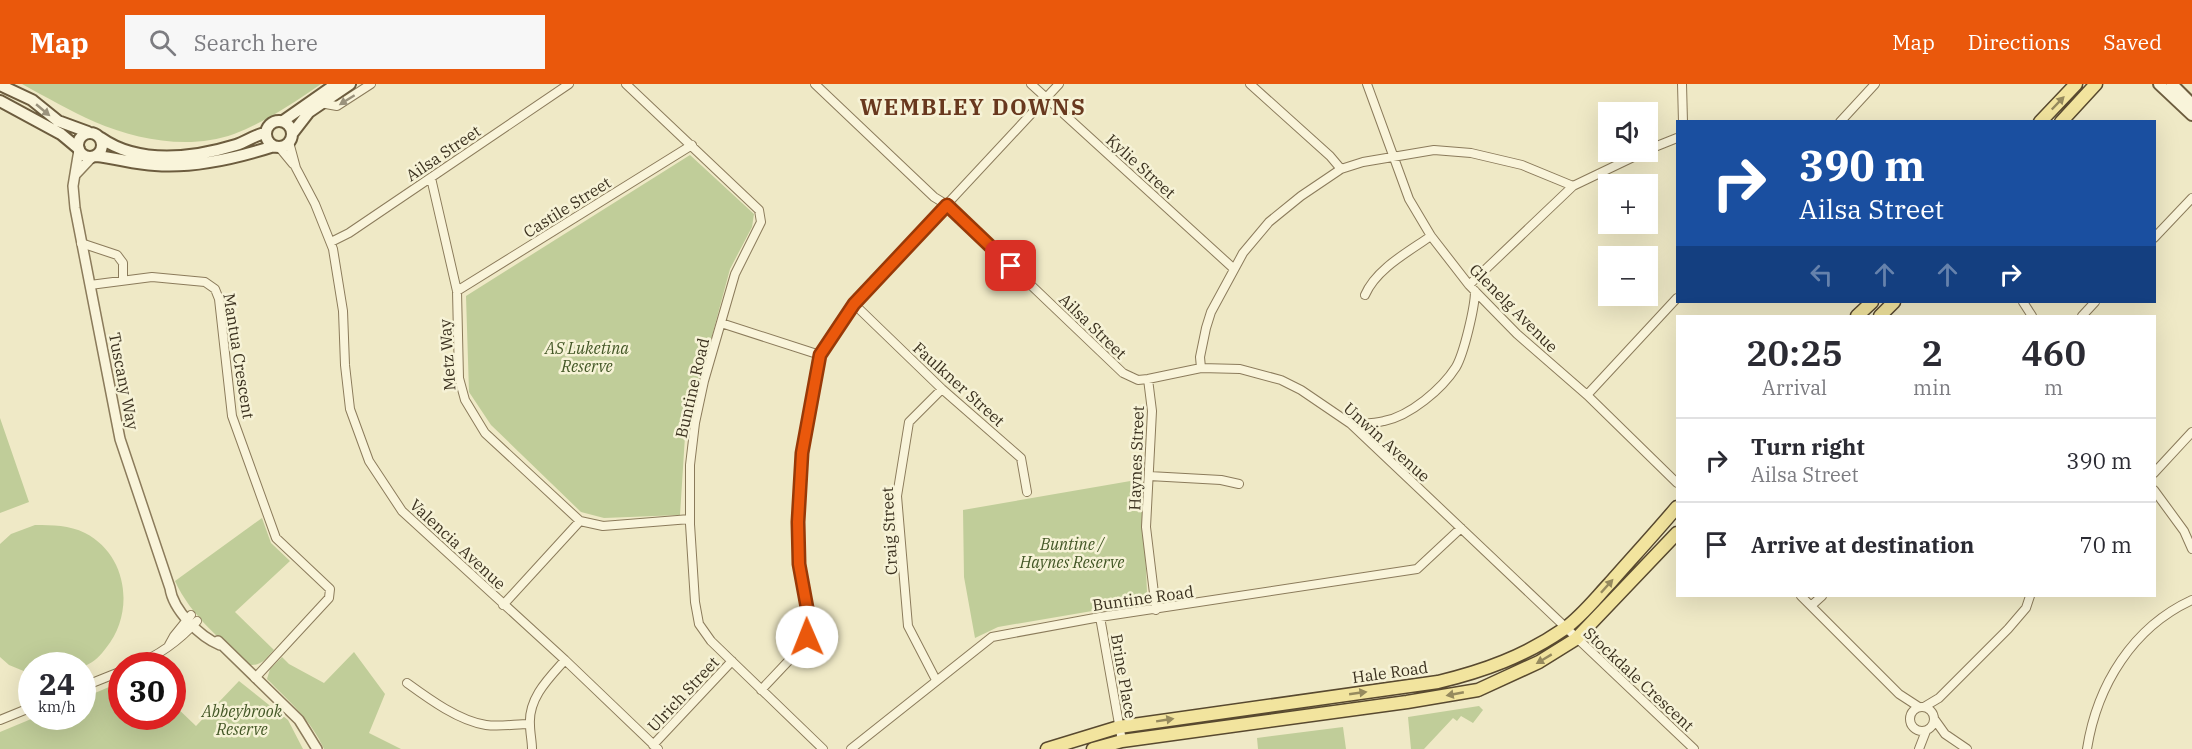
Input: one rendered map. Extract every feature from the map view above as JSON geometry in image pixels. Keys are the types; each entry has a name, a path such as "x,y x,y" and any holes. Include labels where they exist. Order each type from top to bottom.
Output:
{"main road":[{"path":"0,85 32,100 58,121 96,133 126,152 175,156 226,149 266,133 272,123 283,122 336,84"},
{"path":"0,101 61,134 87,156 137,164 177,166 226,158 276,146 291,138 301,121 320,104 350,84"},
{"path":"2042,120 2076,84"},
{"path":"2063,120 2096,84"},
{"path":"2159,84 2192,115"},
{"path":"2172,84 2192,104"},
{"path":"283,122 288,124 291,138"},
{"path":"79,149 80,138 88,132"},
{"path":"266,133 268,141 276,146"},
{"path":"94,156 101,150 101,138"},
{"path":"1858,315 1871,303"},
{"path":"1881,315 1893,303"},
{"name":"Hale Road","path":"1047,749 1119,727 1438,682 1505,663 1566,628 1676,508"},
{"name":"Hale Road","path":"1093,749 1122,741 1407,702 1478,690 1539,662 1576,639 1676,534"}],"street":[{"path":"320,104 337,106 371,84"},
{"name":"Ailsa Street","path":"331,242 349,233 569,84"},
{"name":"Buntine Road","path":"626,84 759,210 761,222 735,274 695,423 690,465 690,519 695,602 699,624 711,641 823,749"},
{"name":"Ailsa Street","path":"815,84 934,197 947,205 1123,373 1138,380 1148,380"},
{"name":"Kylie Street","path":"1031,84 1233,268"},
{"path":"761,690 795,654 807,637 810,624 799,564 798,522 802,453 820,355 854,304 1059,84"},
{"path":"1250,84 1330,156 1341,169"},
{"name":"Glenelg Avenue","path":"1367,84 1409,199 1431,236 1472,288 1517,334 1587,395 1676,482"},
{"path":"1682,84 1683,120"},
{"path":"1842,120 1875,84"},
{"name":"Valencia Avenue","path":"291,138 296,168"},
{"path":"1658,146 1676,138"},
{"name":"Castile Street","path":"457,291 692,145"},
{"name":"Valencia Avenue","path":"276,146 296,168 331,242 343,311 345,365 350,409 369,461 402,511 656,747"},
{"name":"Tuscany Way","path":"79,149 73,186 75,208 120,439 172,598 212,642 220,645 299,720 317,749"},
{"path":"1201,368 1200,357 1211,312 1243,253 1269,222 1301,196 1341,169 1363,162 1434,150 1471,153 1522,165 1573,186"},
{"path":"76,174 94,156"},
{"path":"1352,424 1384,422 1412,410 1435,390 1456,366 1475,303 1472,288 1573,186 1622,162"},
{"name":"Metz Way","path":"431,178 457,291 459,378 465,400 486,433 580,520"},
{"path":"2156,236 2192,198"},
{"path":"1365,295 1370,284 1387,268 1431,236"},
{"path":"81,243 117,255 123,263 123,280"},
{"name":"Mantua Crescent","path":"90,285 152,277 205,282 215,289 219,299 232,416 276,538 330,589 329,598 255,678"},
{"path":"1587,395 1676,299"},
{"path":"2083,315 2095,303"},
{"name":"Faulkner Street","path":"854,304 942,389 1021,458 1027,492"},
{"path":"721,322 820,355"},
{"name":"Unwin Avenue","path":"1148,380 1170,373 1201,368 1240,369 1281,380 1301,390 1352,424 1566,628"},
{"name":"Haynes Street","path":"1148,380 1152,411 1146,527 1156,610"},
{"name":"Craig Street","path":"936,680 908,626 897,496 909,422 942,389"},
{"path":"2156,471 2192,432"},
{"path":"1149,476 1221,480 1239,484"},
{"path":"2156,493 2184,531 2192,549"},
{"path":"503,605 580,520 603,525 690,519"},
{"name":"Buntine Road","path":"851,749 992,637 1100,617 1417,569 1461,528"},
{"path":"1802,597 1899,694 1934,716 1945,734 1967,749"},
{"path":"1812,605 1821,597"},
{"path":"1910,716 1914,709 1939,698 2008,629 2026,608 2030,597"},
{"path":"2087,749 2090,728 2120,660 2151,624 2175,607 2192,600"},
{"name":"Brine Place","path":"1100,617 1122,741"},
{"path":"160,652 178,641 192,620"},
{"name":"Stockdale Crescent","path":"1566,628 1694,749"},
{"path":"532,749 529,724 532,707 540,688 565,660"},
{"name":"Ulrich Street","path":"656,747 732,661"},
{"path":"407,683 435,703 472,721 487,725 529,724"},
{"path":"1899,694 1910,716 1910,724 1914,729 1919,746"},
{"path":"1919,746 1934,716 1939,698"},
{"path":"0,720 18,713"},
{"path":"1914,729 1945,734"}],"green space":[{"path":"22,84 321,84 279,112 234,134 217,139 182,142 146,138 111,128 76,113"},
{"name":"AS Luketina Reserve","path":"690,155 754,214 752,227 730,269 685,436 680,515 604,518 581,512 491,425 469,392 466,296"},
{"path":"0,418 29,502 0,513"},
{"name":"Buntine / Haynes Reserve","path":"1142,479 1147,592 1139,603 998,627 975,638 964,577 963,510"},
{"path":"262,518 271,543 290,561 235,612 274,650 261,663 250,665 198,616 175,581"},
{"path":"35,525 67,527 85,533 110,555 118,570 122,586 121,618 115,634 104,651 96,658 96,652 18,652 18,669 9,665 0,657 0,544 11,534"},
{"path":"354,652 385,694 369,733 401,749 324,749 306,720 267,679 270,669 282,657 289,664 324,683"},
{"name":"Abbeybrook Reserve","path":"239,681 288,720 303,749 0,749 0,732 18,724 18,730 96,730 96,693 108,687 108,730 186,730 186,716 196,726"},
{"path":"1479,706 1483,710 1473,723 1461,716 1457,721 1453,718 1424,749 1411,749 1408,717"},
{"path":"1343,727 1346,749 1258,749 1257,738"}],"district":[{"name":"WEMBLEY DOWNS","path":"973,106"}],"route":[{"path":"807,637 810,624 799,564 798,522 802,453 820,355 854,304 947,205 1011,266"}]}
